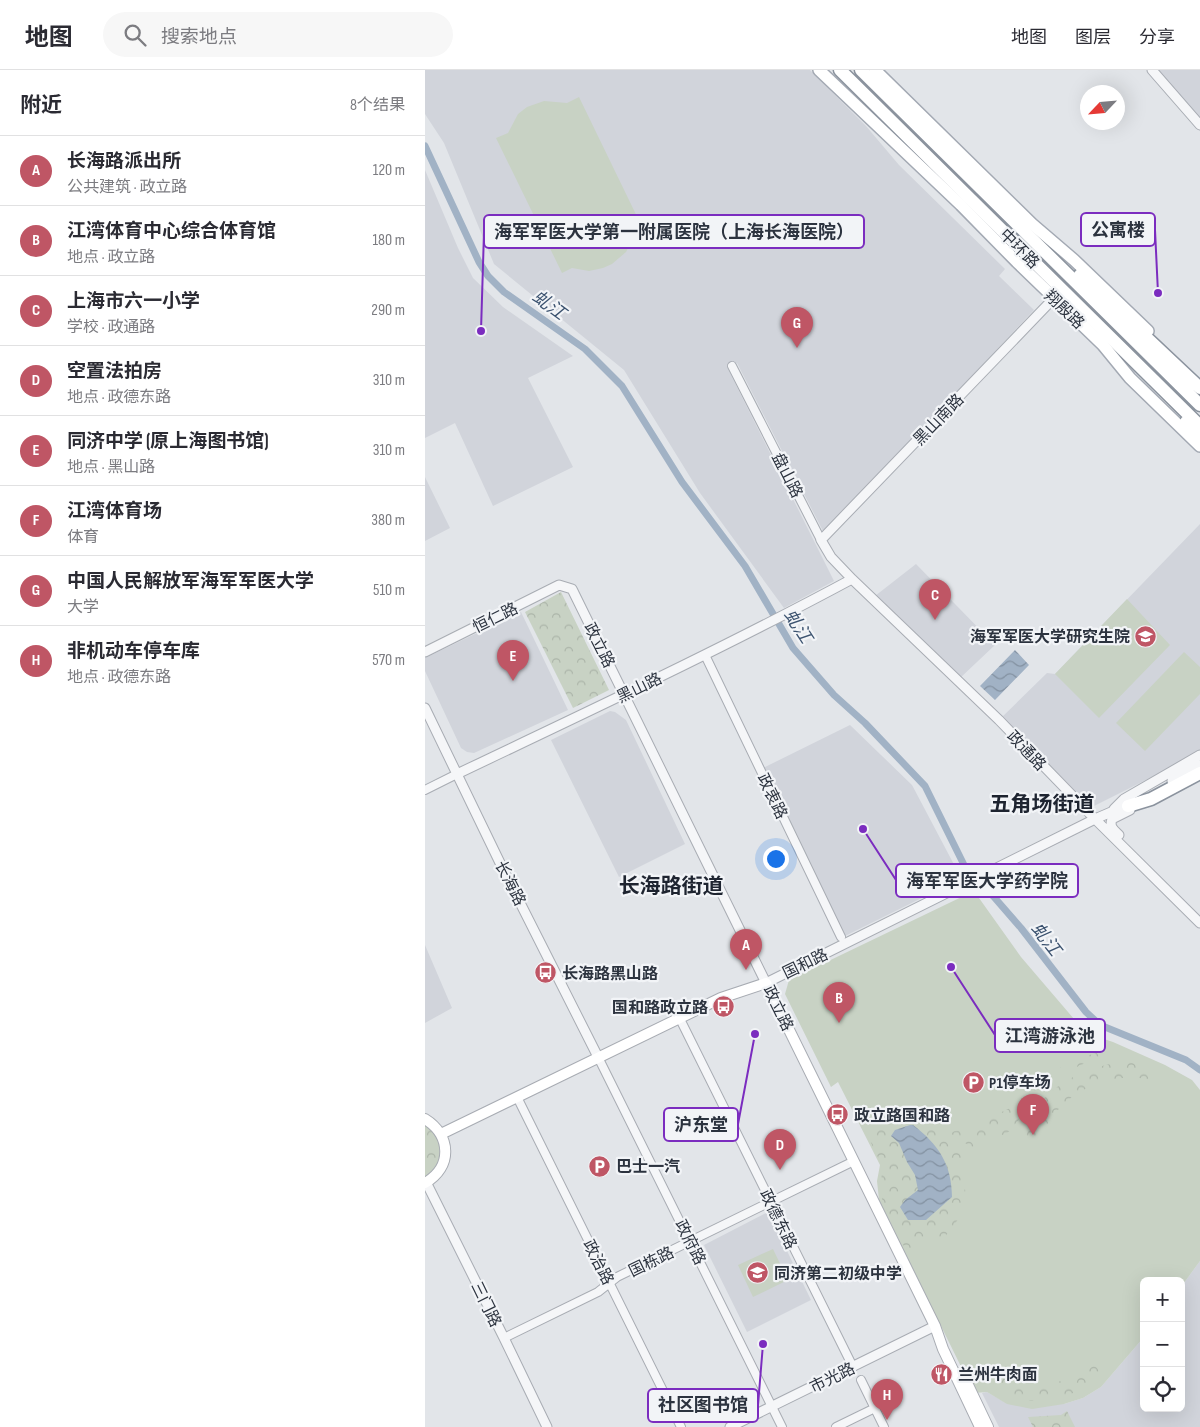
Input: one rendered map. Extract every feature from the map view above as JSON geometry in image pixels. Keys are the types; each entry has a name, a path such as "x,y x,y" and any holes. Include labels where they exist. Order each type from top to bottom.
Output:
{"highway":[{"name":"中环路","path":"840,70 1200,426"},
{"name":"中环路","path":"861,70 1021,226 1200,405"},
{"path":"1021,226 1090,284 1200,388"},
{"path":"1110,336 1200,437"},
{"path":"1128,806 1151,799 1200,773"}],"main road":[{"name":"翔殷路","path":"819,70 961,205 1103,345 1130,378 1200,446"},
{"path":"875,70 1032,224 1074,260 1200,381"},
{"name":"国和路","path":"441,1134 721,998 767,983"},
{"name":"政立路","path":"767,983 935,1326 943,1349 980,1427"},
{"path":"425,1119 433,1124 441,1134 445,1149 443,1165 439,1172 426,1182"},
{"name":"政立路","path":"935,1326 949,1346 988,1427"}],"street":[{"path":"1153,70 1200,125"},
{"name":"黑山南路","path":"821,540 1054,298"},
{"name":"盘山路","path":"732,366 821,540 831,557 852,579"},
{"name":"黑山路","path":"425,790 705,655 852,579"},
{"name":"政通路","path":"852,579 999,720 1200,923"},
{"name":"恒仁路","path":"425,652 559,585 565,586"},
{"name":"政立路","path":"565,586 571,588 625,694 767,983"},
{"name":"政衷路","path":"705,655 841,936"},
{"name":"长海路","path":"425,708 598,1057"},
{"name":"国和路","path":"1112,811 1124,799 1200,755"},
{"name":"国和路","path":"767,983 1095,819 1128,806 1200,765"},
{"path":"1151,799 1112,819 1110,824 1150,868 1154,877"},
{"name":"政德东路","path":"679,1018 853,1367"},
{"name":"政府路","path":"598,1057 782,1427"},
{"name":"政治路","path":"517,1097 681,1427"},
{"name":"国栋路","path":"504,1338 598,1292 617,1277 771,1203 854,1160"},
{"name":"三门路","path":"426,1182 547,1427"},
{"name":"市光路","path":"730,1427 935,1326"},
{"path":"861,1380 885,1427"},
{"path":"836,1427 875,1408"},
{"path":"854,1418 859,1427"}],"shaded area":[{"path":"425,70 810,70 866,126 899,165 1005,269 999,276 1034,310 824,533 737,363 727,367 834,581 784,608 700,493 624,370 494,264 444,143 425,114"},
{"path":"1156,70 1200,70 1200,121"},
{"path":"425,170 458,248 473,278 503,307 573,356 528,378 573,467 493,506 455,423 425,438"},
{"path":"425,477 450,528 425,541"},
{"name":"海军军医大学研究生院","path":"1200,524 1200,750 1154,776 1086,810 999,720 1047,673 1055,674"},
{"path":"916,564 995,645 959,679 875,596"},
{"path":"521,612 568,710 474,753 467,752 461,748 425,671 425,658"},
{"path":"610,711 615,712 626,720 685,844 619,877 551,740"},
{"path":"850,725 912,785 959,874 954,882 843,937 761,769"},
{"path":"425,945 452,1008 425,1023"},
{"name":"同济第二初级中学","path":"768,1212 811,1300 747,1332 704,1245"},
{"path":"1200,1261 1200,1427 999,1427 982,1393 987,1392 1008,1404 1064,1404 1083,1398 1101,1387 1140,1342 1140,1412 1185,1412 1185,1282"}],"green space":[{"path":"579,97 645,233 633,239 626,252 612,264 589,271 572,268 562,273 496,138 508,133 518,114 527,107 544,101 567,103"},
{"path":"561,592 609,690 573,708 525,612"},
{"path":"1127,599 1170,645 1099,718 1055,674"},
{"path":"1184,652 1200,667 1200,694 1145,751 1116,723"},
{"path":"974,891 1021,957 1086,1033 1113,1042 1165,1065 1192,1080 1200,1090 1200,1261 1185,1282 1185,1277 1140,1277 1140,1342 1101,1387 1083,1398 1064,1404 1032,1409 1007,1404 987,1392 974,1393 879,1200 877,1181 880,1165 838,1082 831,1087 785,994 789,980"},
{"path":"1100,1051 1100,1056 1062,1074 1036,1097 1010,1131 1005,1134 982,1143 974,1149 950,1133 965,1130 1014,1106 1042,1078 1069,1063"},
{"path":"1125,1061 1154,1071 1162,1079 1164,1085 1140,1078 1114,1079 1102,1082 1079,1093 1063,1104 1034,1143 1019,1132 1040,1103 1063,1083 1091,1070"},
{"path":"922,1107 928,1120 967,1157 962,1167 967,1204 965,1210 942,1241 927,1235 920,1248 907,1253 882,1199 880,1185 883,1168 866,1132"},
{"path":"425,1124 436,1137 440,1151 437,1166 425,1178"},
{"path":"773,1249 788,1280 753,1297 738,1265"},
{"path":"1099,1360 1114,1362 1102,1376 1088,1386 1054,1399 1030,1401 1018,1399 1003,1394 987,1382 989,1373 1028,1387 1044,1386 1085,1373"},
{"path":"1067,1411 1075,1427 1033,1427 1028,1417 1061,1415"}],"water":[{"path":"1015,650 1029,665 995,700 980,686"},
{"path":"913,1125 922,1132 936,1147 946,1165 951,1185 952,1197 926,1220 908,1220 900,1207 905,1200 918,1190 915,1175 899,1143 891,1136 895,1130"}],"waterway":[{"name":"虬江","path":"425,146 479,262 488,276 504,292 585,349 622,386 682,482 745,566 793,648 834,695 865,723 925,786 967,871 994,897 1021,928 1086,1012 1100,1025 1186,1060 1200,1070"}],"place":[{"name":"公寓楼","path":"1158,293"},
{"name":"海军军医大学第一附属医院（上海长海医院）","path":"481,331"},
{"name":"中国人民解放军海军军医大学","path":"797,348"},
{"name":"上海市六一小学","path":"935,620"},
{"name":"海军军医大学研究生院","path":"1146,636"},
{"name":"同济中学 (原上海图书馆)","path":"513,681"},
{"name":"海军军医大学药学院","path":"863,829"},
{"name":"江湾游泳池","path":"951,967"},
{"name":"长海路派出所","path":"746,970"},
{"name":"长海路黑山路","path":"546,973"},
{"name":"国和路政立路","path":"724,1007"},
{"name":"江湾体育中心综合体育馆","path":"839,1023"},
{"name":"沪东堂","path":"755,1034"},
{"name":"P1停车场","path":"973,1082"},
{"name":"政立路国和路","path":"838,1115"},
{"name":"江湾体育场","path":"1033,1135"},
{"name":"巴士一汽","path":"600,1166"},
{"name":"空置法拍房","path":"780,1170"},
{"name":"同济第二初级中学","path":"758,1273"},
{"name":"社区图书馆","path":"763,1344"},
{"name":"兰州牛肉面","path":"942,1374"},
{"name":"非机动车停车库","path":"887,1420"}],"district":[{"name":"五角场街道","path":"1042,804"},
{"name":"长海路街道","path":"671,886"}]}
